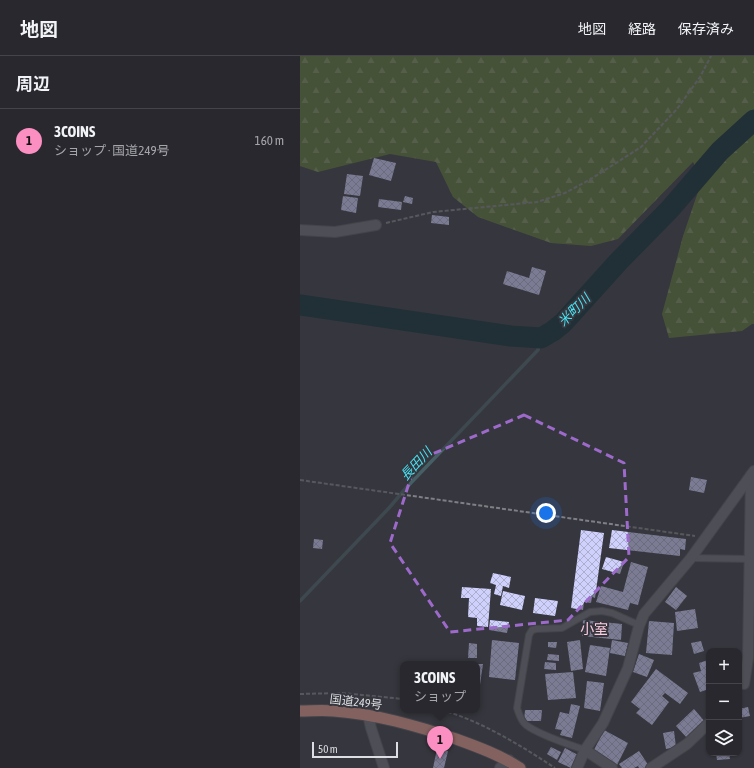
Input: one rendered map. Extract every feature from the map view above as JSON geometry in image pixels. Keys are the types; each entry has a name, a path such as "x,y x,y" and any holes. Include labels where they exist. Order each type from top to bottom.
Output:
{"highway":[{"name":"国道249号","path":"300,711 333,711 368,715 438,733 482,748 509,760 520,768"}],"street":[{"path":"300,230 335,232 376,225"},
{"path":"577,768 585,750 603,723 628,668 639,625 644,614 690,558 752,473"},
{"path":"746,686 748,658 752,473"},
{"path":"368,715 370,728 384,768"},
{"path":"651,768 687,744 706,726"},
{"path":"585,750 612,768"},
{"path":"500,768 509,760"}],"lane":[{"path":"690,558 750,559"},
{"path":"585,750 534,729 526,724 518,714 517,708 529,634 532,630 562,628 590,612 602,611 612,613 639,625"}],"path":[{"path":"376,225 433,212 537,202 565,193 591,179 641,147 677,109 700,77 712,56"},
{"path":"300,480 704,538"},
{"path":"300,694 342,693 400,699"},
{"path":"450,713 487,727 526,749 555,768"}],"highlighted area":[{"path":"524,415 624,463 629,557 568,620 450,632 390,543 416,461"}],"green space":[{"path":"300,56 754,56 754,324 742,331 669,338 662,314 683,236 702,180 693,162 618,239 591,246 551,243 478,217 453,197 436,162 390,154 318,172 300,166"}],"building":[{"path":"374,158 396,163 391,181 369,175"},
{"path":"347,174 363,176 360,196 344,194"},
{"path":"343,196 358,198 356,213 341,210"},
{"path":"405,196 413,198 412,204 403,202"},
{"path":"379,199 402,202 401,210 378,207"},
{"path":"432,215 449,217 449,225 431,223"},
{"path":"532,267 546,271 539,295 503,284 507,271 529,278"},
{"path":"691,477 707,480 704,493 689,490"},
{"path":"581,530 604,533 595,598 592,597 591,603 584,602 583,610 571,608"},
{"path":"612,530 686,539 685,550 680,549 680,556 609,548"},
{"path":"314,539 323,540 322,549 313,548"},
{"path":"606,557 624,562 620,574 602,569"},
{"path":"631,562 648,567 638,605 630,603 628,610 596,602 601,586 623,592"},
{"path":"493,573 511,577 509,588 503,586 501,596 494,594 496,585 490,583"},
{"path":"462,587 491,589 488,627 477,626 477,618 468,617 469,598 461,598"},
{"path":"676,587 687,596 676,610 665,602"},
{"path":"503,591 525,596 522,610 500,605"},
{"path":"535,598 558,601 555,616 533,613"},
{"path":"695,609 698,628 677,631 675,612"},
{"path":"490,620 509,622 507,633 489,630"},
{"path":"583,620 622,624 621,640 582,636"},
{"path":"649,621 674,623 672,655 646,653"},
{"path":"492,640 519,643 515,680 489,677"},
{"path":"580,640 583,669 571,671 567,642"},
{"path":"612,640 628,643 625,656 610,653"},
{"path":"701,641 704,651 694,654 691,643"},
{"path":"548,642 557,642 556,648 548,647"},
{"path":"469,643 477,644 477,658 468,658"},
{"path":"590,645 610,648 606,676 585,672"},
{"path":"548,654 559,655 559,661 547,660"},
{"path":"639,654 654,660 647,677 633,672"},
{"path":"706,661 706,690 700,692 693,673 701,671 699,663"},
{"path":"545,662 556,663 556,670 544,669"},
{"path":"480,664 483,664 480,685"},
{"path":"656,669 688,693 680,704 665,693 662,696 669,702 652,725 636,713 640,709 631,702"},
{"path":"573,672 576,698 548,700 545,674"},
{"path":"587,681 604,683 600,711 584,708"},
{"path":"571,704 580,706 572,738 560,735 562,730 555,729 560,712 569,714"},
{"path":"748,707 750,716 742,717 742,708"},
{"path":"694,709 706,723 688,739 676,726"},
{"path":"525,710 542,710 541,721 524,721"},
{"path":"604,730 628,743 617,765 593,752"},
{"path":"674,731 676,747 666,749 663,733"},
{"path":"551,747 561,752 557,760 547,754"},
{"path":"565,748 578,755 571,768 558,762"},
{"path":"437,749 448,751 444,768 433,768"},
{"path":"639,751 649,766 646,768 639,768 638,766 634,768 622,768 619,764"},
{"path":"716,756 730,756 730,759 717,760"}],"waterway":[{"name":"米町川","path":"300,305 511,336 541,338 563,323 619,261 670,209 720,151 754,120"},
{"name":"長田川","path":"300,601 538,350 541,338"}],"place":[{"name":"3COINS","path":"440,759"}],"district":[{"name":"小室","path":"594,629"}]}
